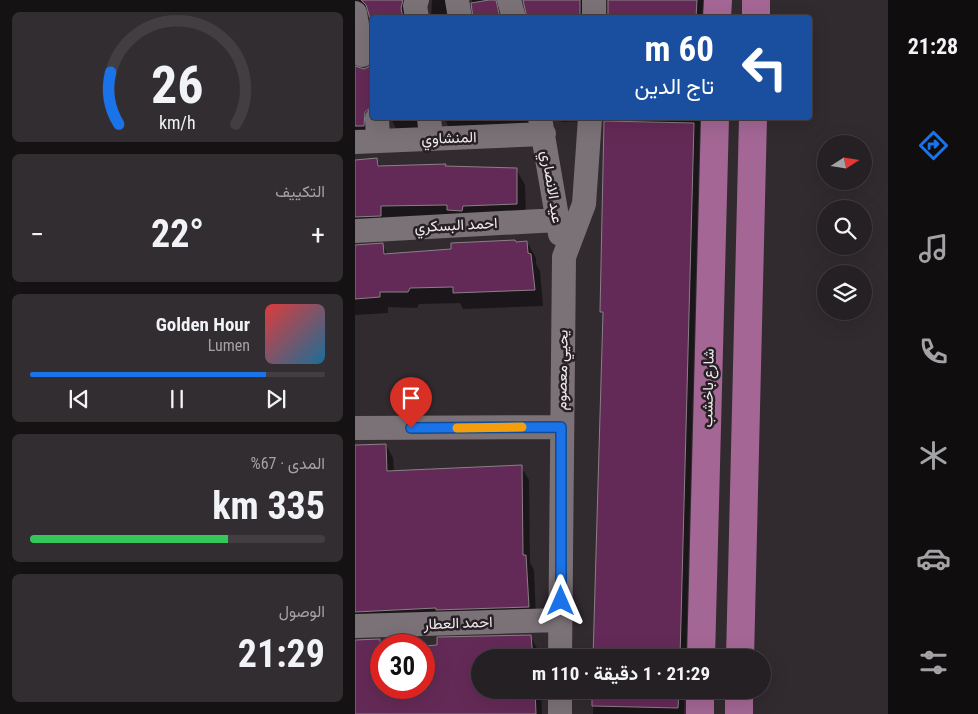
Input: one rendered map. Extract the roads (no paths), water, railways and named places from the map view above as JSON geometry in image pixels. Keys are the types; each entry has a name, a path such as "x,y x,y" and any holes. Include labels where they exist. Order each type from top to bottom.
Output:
{"main road":[{"path":"717,15 718,0"},
{"path":"756,0 756,15"},
{"name":"شارع باخشب","path":"701,649 715,120"},
{"path":"740,649 753,120"},
{"path":"700,699 700,714"},
{"path":"739,699 739,714"}],"street":[{"path":"457,0 460,15"},
{"path":"509,0 513,15"},
{"path":"594,0 594,15"},
{"path":"355,13 363,53"},
{"path":"366,142 376,120"},
{"name":"يحيي معصوم","path":"560,649 564,256 584,204 590,120"},
{"name":"المنشاوي","path":"366,142 430,128 542,126"},
{"name":"عيد الانصاري","path":"542,126 564,256"},
{"name":"احمد البسكري","path":"355,230 558,220"},
{"path":"355,428 561,427"},
{"name":"احمد العطار","path":"355,626 560,620"},
{"path":"560,699 560,714"}]}
